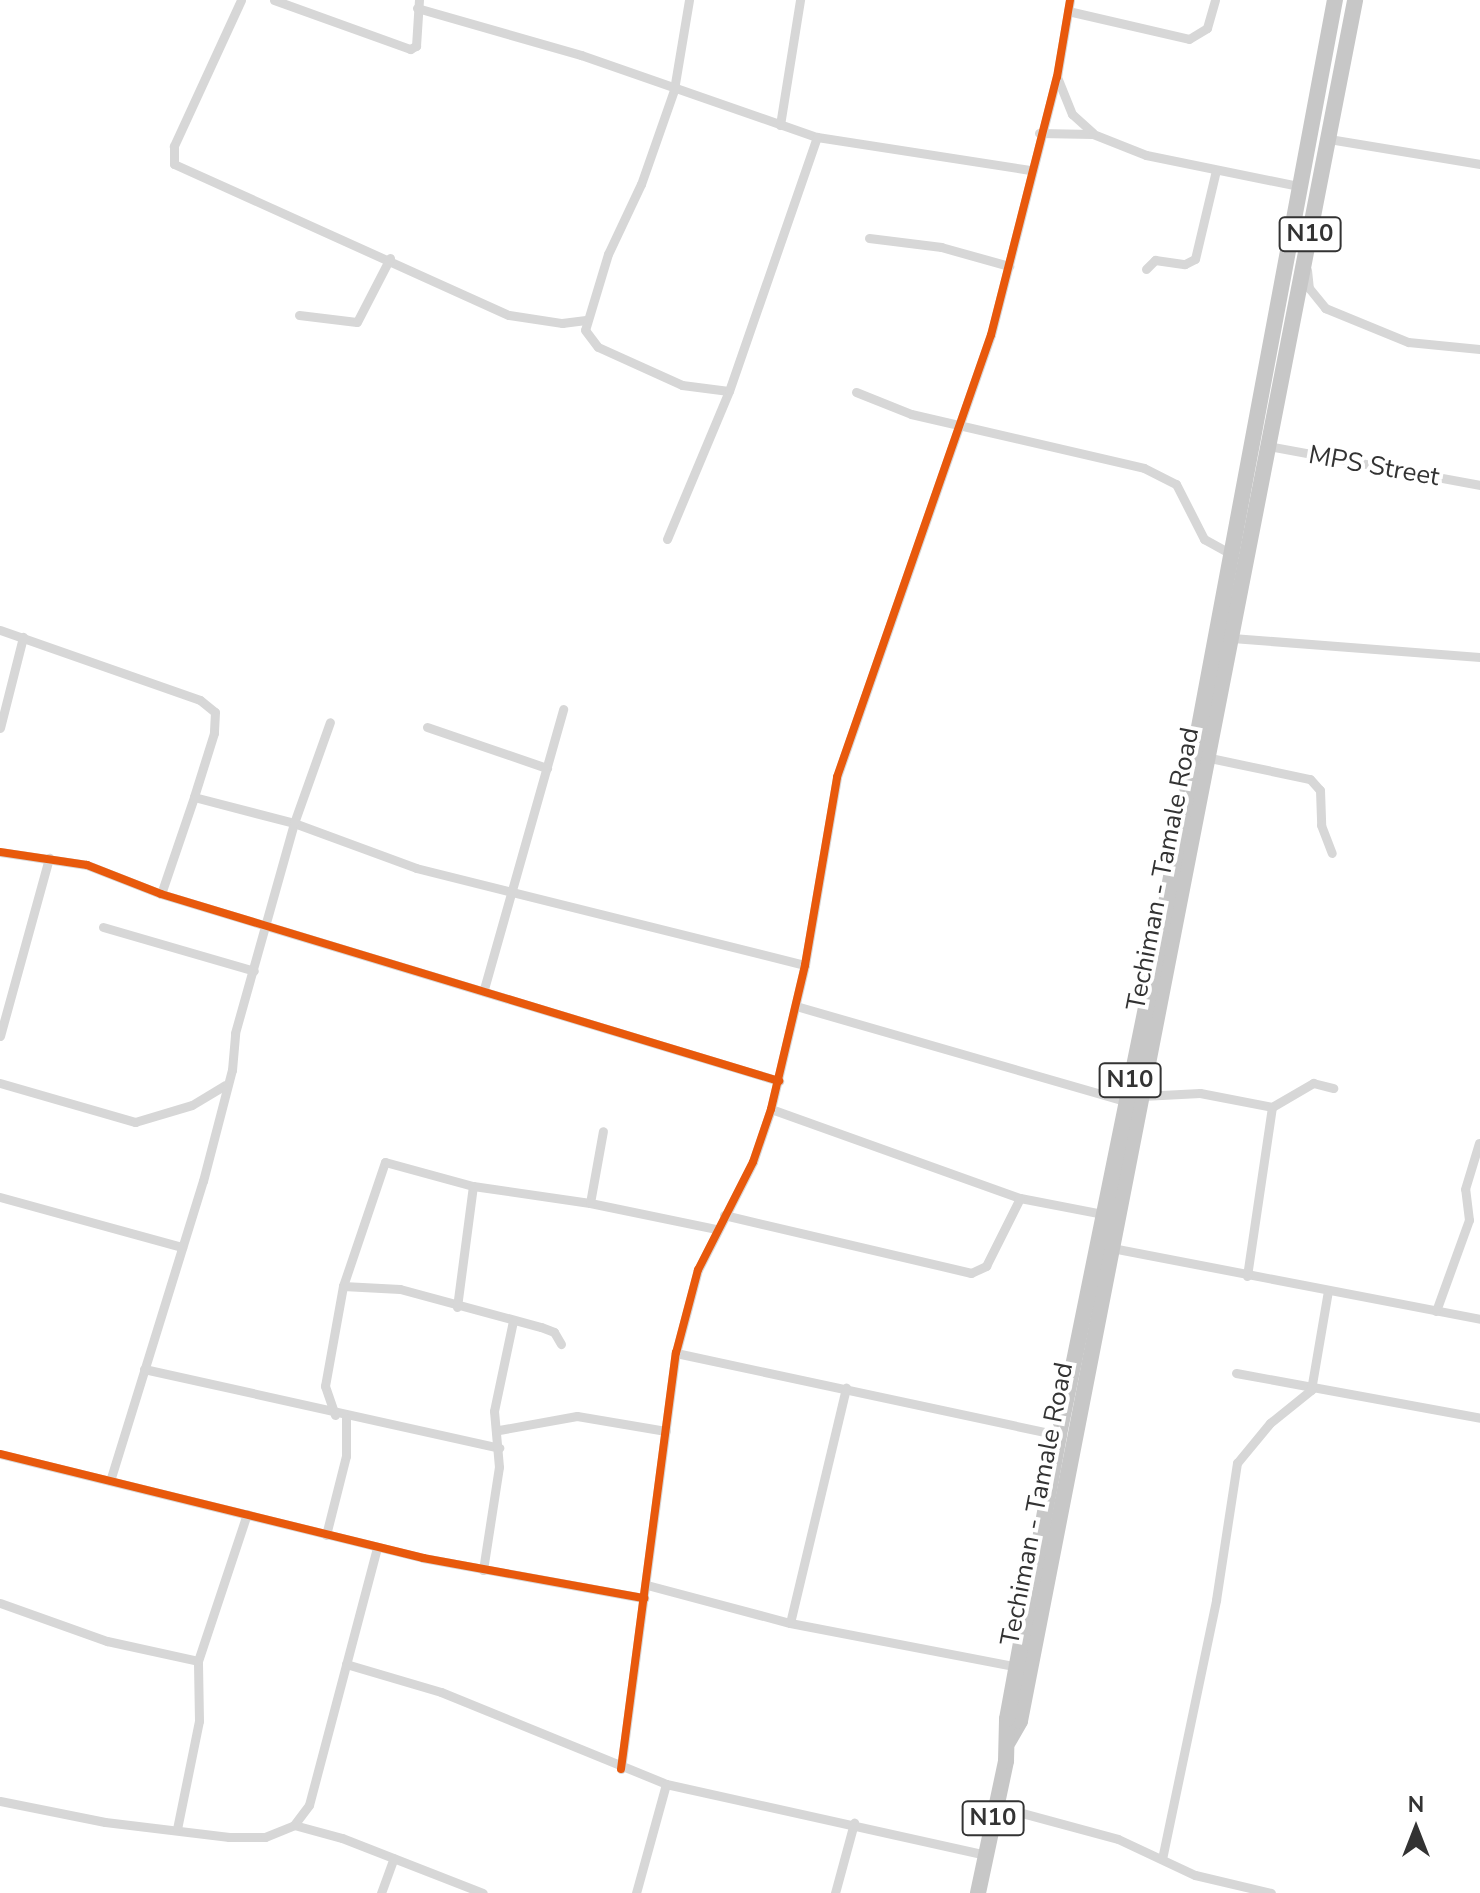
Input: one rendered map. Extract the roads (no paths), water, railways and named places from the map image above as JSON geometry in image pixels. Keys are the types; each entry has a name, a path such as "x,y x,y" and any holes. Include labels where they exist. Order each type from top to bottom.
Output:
{"highway":[{"name":"Techiman - Tamale Road","path":"1007,1743 1020,1721 1112,1248 1134,1098 1231,554 1335,0"},
{"name":"Techiman - Tamale Road","path":"978,1893 996,1806 1059,1435 1103,1214 1134,1098 1210,758 1355,0"},
{"path":"1298,186 1317,190"}],"street":[{"path":"241,0 174,146 174,164 390,258 509,315 562,323 586,320"},
{"path":"274,0 410,49 416,46 418,4 581,55 674,90 817,137 1031,170"},
{"path":"689,0 674,90 586,320 585,330 598,347 682,385 729,391"},
{"path":"780,125 800,0"},
{"path":"621,1769 676,1353 698,1270 715,1229 753,1162 771,1109 805,965 837,777 963,423 1009,266 1039,133 1057,77 1070,0"},
{"path":"1068,11 1189,39 1207,28 1215,0"},
{"path":"1057,77 1072,114 1093,134"},
{"path":"1039,133 1093,134 1146,155 1298,186"},
{"path":"667,539 729,391 817,137"},
{"path":"1329,139 1480,164"},
{"path":"1146,269 1155,260 1185,264 1195,259 1216,170"},
{"path":"869,238 941,247 1009,266"},
{"path":"1306,255 1309,288 1325,308 1408,342 1480,349"},
{"path":"299,315 349,325 357,322 390,258"},
{"path":"856,392 876,404 1128,463 1176,484 1204,539 1231,554"},
{"name":"MPS Street","path":"1268,446 1480,485"},
{"path":"0,630 191,696 215,712 214,733 161,894"},
{"path":"0,728 23,637"},
{"path":"1232,638 1480,657"},
{"path":"484,989 563,709"},
{"path":"110,1481 182,1247 294,823 330,722"},
{"path":"427,727 547,768"},
{"path":"1210,758 1310,779 1320,790 1321,825 1332,853"},
{"path":"194,797 294,823 416,868 805,965"},
{"path":"0,852 87,865 161,894 484,989 557,1018 681,1048 779,1081"},
{"path":"0,1036 49,858"},
{"path":"103,927 254,971"},
{"path":"796,1006 1134,1098 1200,1093 1272,1107 1313,1083 1333,1088"},
{"path":"0,1083 135,1122 192,1105 225,1085"},
{"path":"1247,1276 1272,1107"},
{"path":"771,1109 1020,1198 1103,1214"},
{"path":"590,1203 603,1131"},
{"path":"1436,1311 1469,1220 1465,1189 1479,1143"},
{"path":"335,1415 325,1386 343,1286 385,1162 473,1186 590,1203 715,1229"},
{"path":"457,1307 473,1186"},
{"path":"0,1197 182,1247"},
{"path":"724,1215 971,1273 986,1266 1020,1198"},
{"path":"1112,1248 1480,1319"},
{"path":"343,1286 400,1289 554,1332 561,1344"},
{"path":"1162,1859 1216,1600 1237,1463 1270,1423 1311,1390 1328,1291"},
{"path":"483,1570 499,1448 499,1430 494,1411 513,1321"},
{"path":"676,1353 1059,1435"},
{"path":"144,1369 346,1418 368,1418 499,1448"},
{"path":"1236,1373 1311,1390 1480,1418"},
{"path":"790,1623 846,1388"},
{"path":"499,1430 577,1416 666,1431"},
{"path":"326,1535 346,1456 346,1418"},
{"path":"0,1454 377,1547 483,1570 644,1598"},
{"path":"177,1829 199,1721 198,1661 247,1514"},
{"path":"0,1801 105,1822 265,1837 294,1825 309,1805 377,1547"},
{"path":"647,1585 790,1623 1018,1667"},
{"path":"0,1603 107,1641 198,1661"},
{"path":"346,1664 441,1692 621,1769 666,1784 854,1823 986,1855"},
{"path":"636,1893 666,1784"},
{"path":"996,1806 1118,1839 1195,1875 1271,1893"},
{"path":"835,1893 854,1823"},
{"path":"294,1825 394,1858 483,1893"},
{"path":"381,1893 394,1858"}]}
